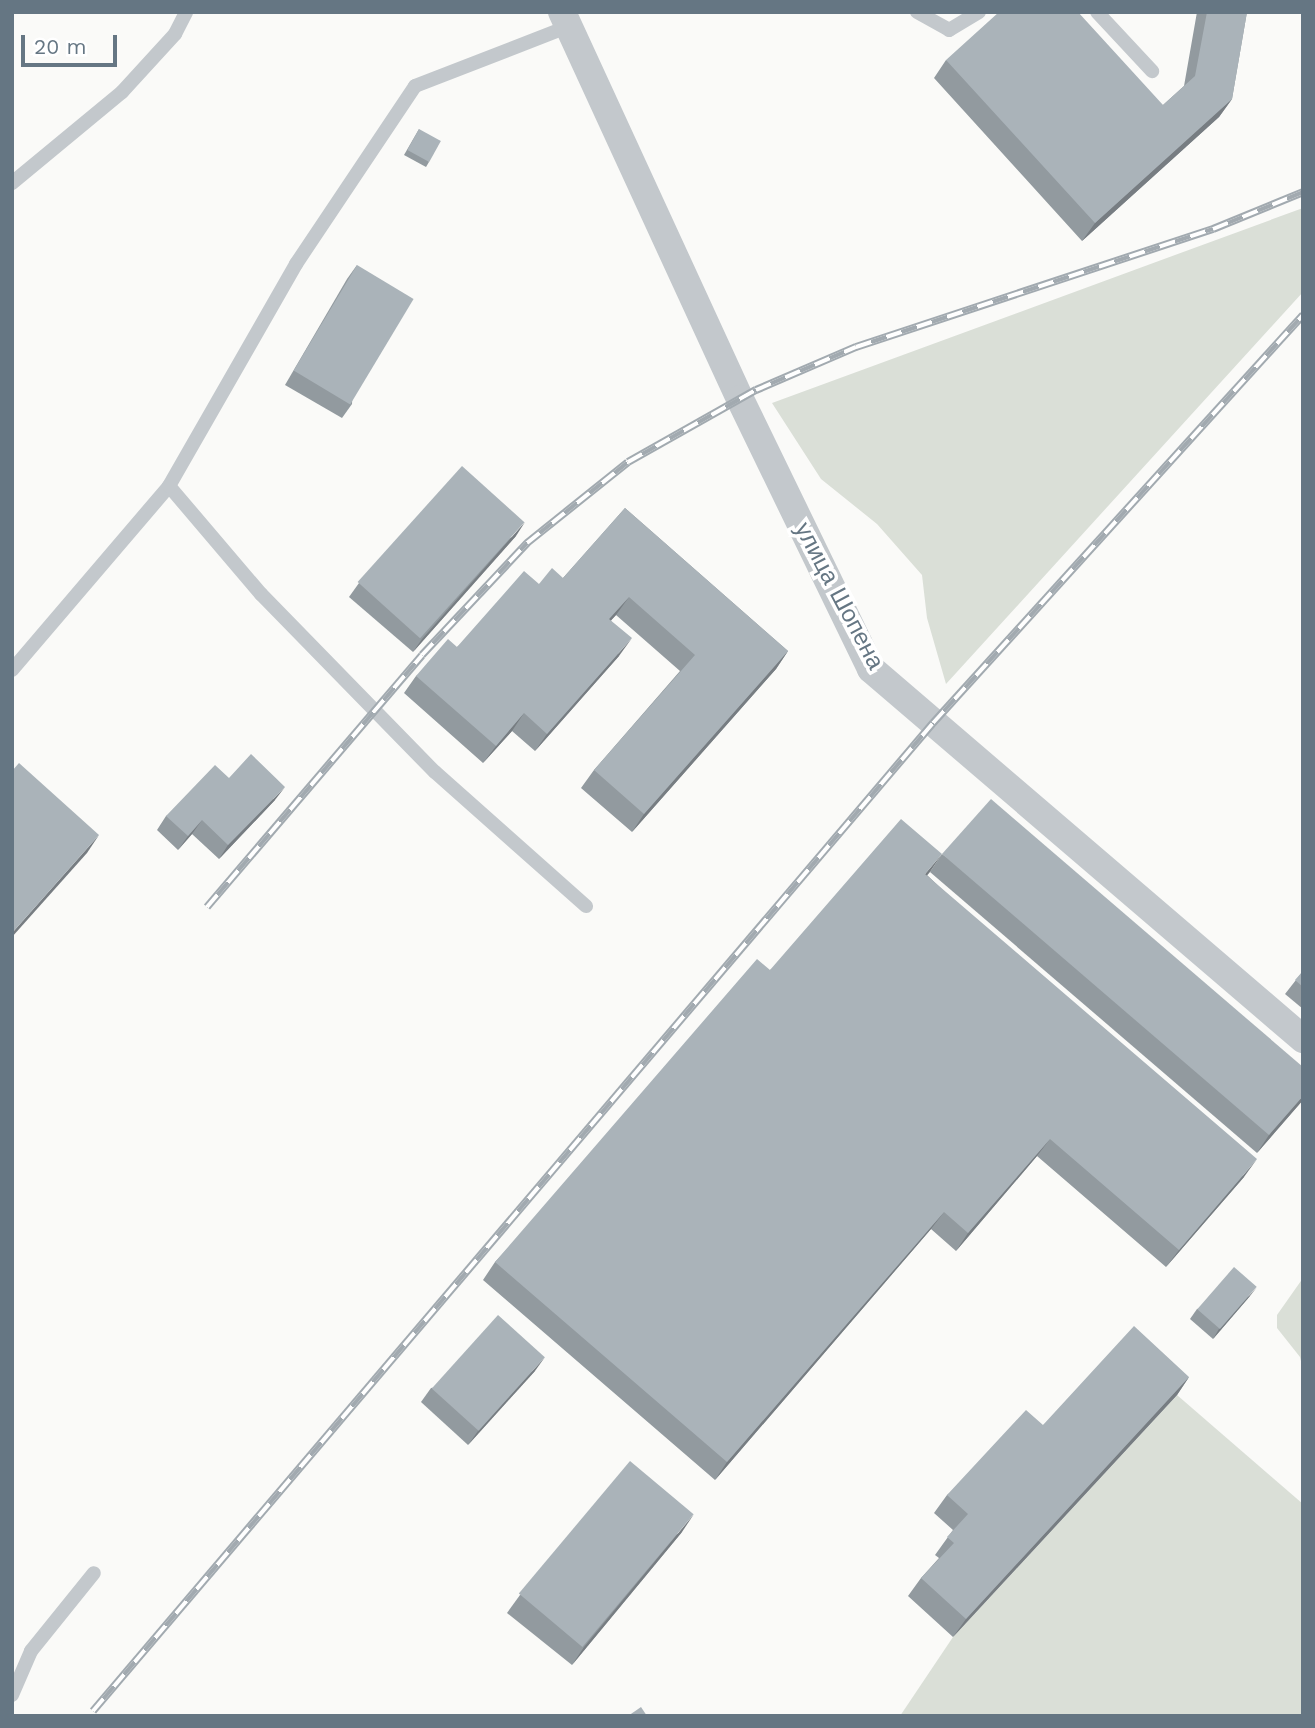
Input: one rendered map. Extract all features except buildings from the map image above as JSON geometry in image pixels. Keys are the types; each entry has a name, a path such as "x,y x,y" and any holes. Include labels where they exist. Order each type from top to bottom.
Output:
{"street":[{"name":"улица Шопена","path":"565,20 740,399 871,669 1303,1039"}],"lane":[{"path":"12,183 122,92 175,34 186,12"},
{"path":"917,12 949,30 979,12"},
{"path":"1097,12 1152,71"},
{"path":"12,670 169,486 296,264 415,86 565,20"},
{"path":"169,486 261,594 435,772 586,906"},
{"path":"12,1695 31,1650 94,1573"}],"shaded area":[{"path":"1303,208 1303,292 946,684 927,618 922,575 877,524 821,479 772,403"},
{"path":"1303,1278 1303,1370 1300,1357 1277,1328 1277,1315"},
{"path":"1177,1395 1303,1504 1303,1716 900,1716 953,1637"}],"railway":[{"path":"207,907 422,655 527,543 628,462 756,390 856,347 1213,229 1303,192"},
{"path":"93,1711 933,723 1303,315"}]}
